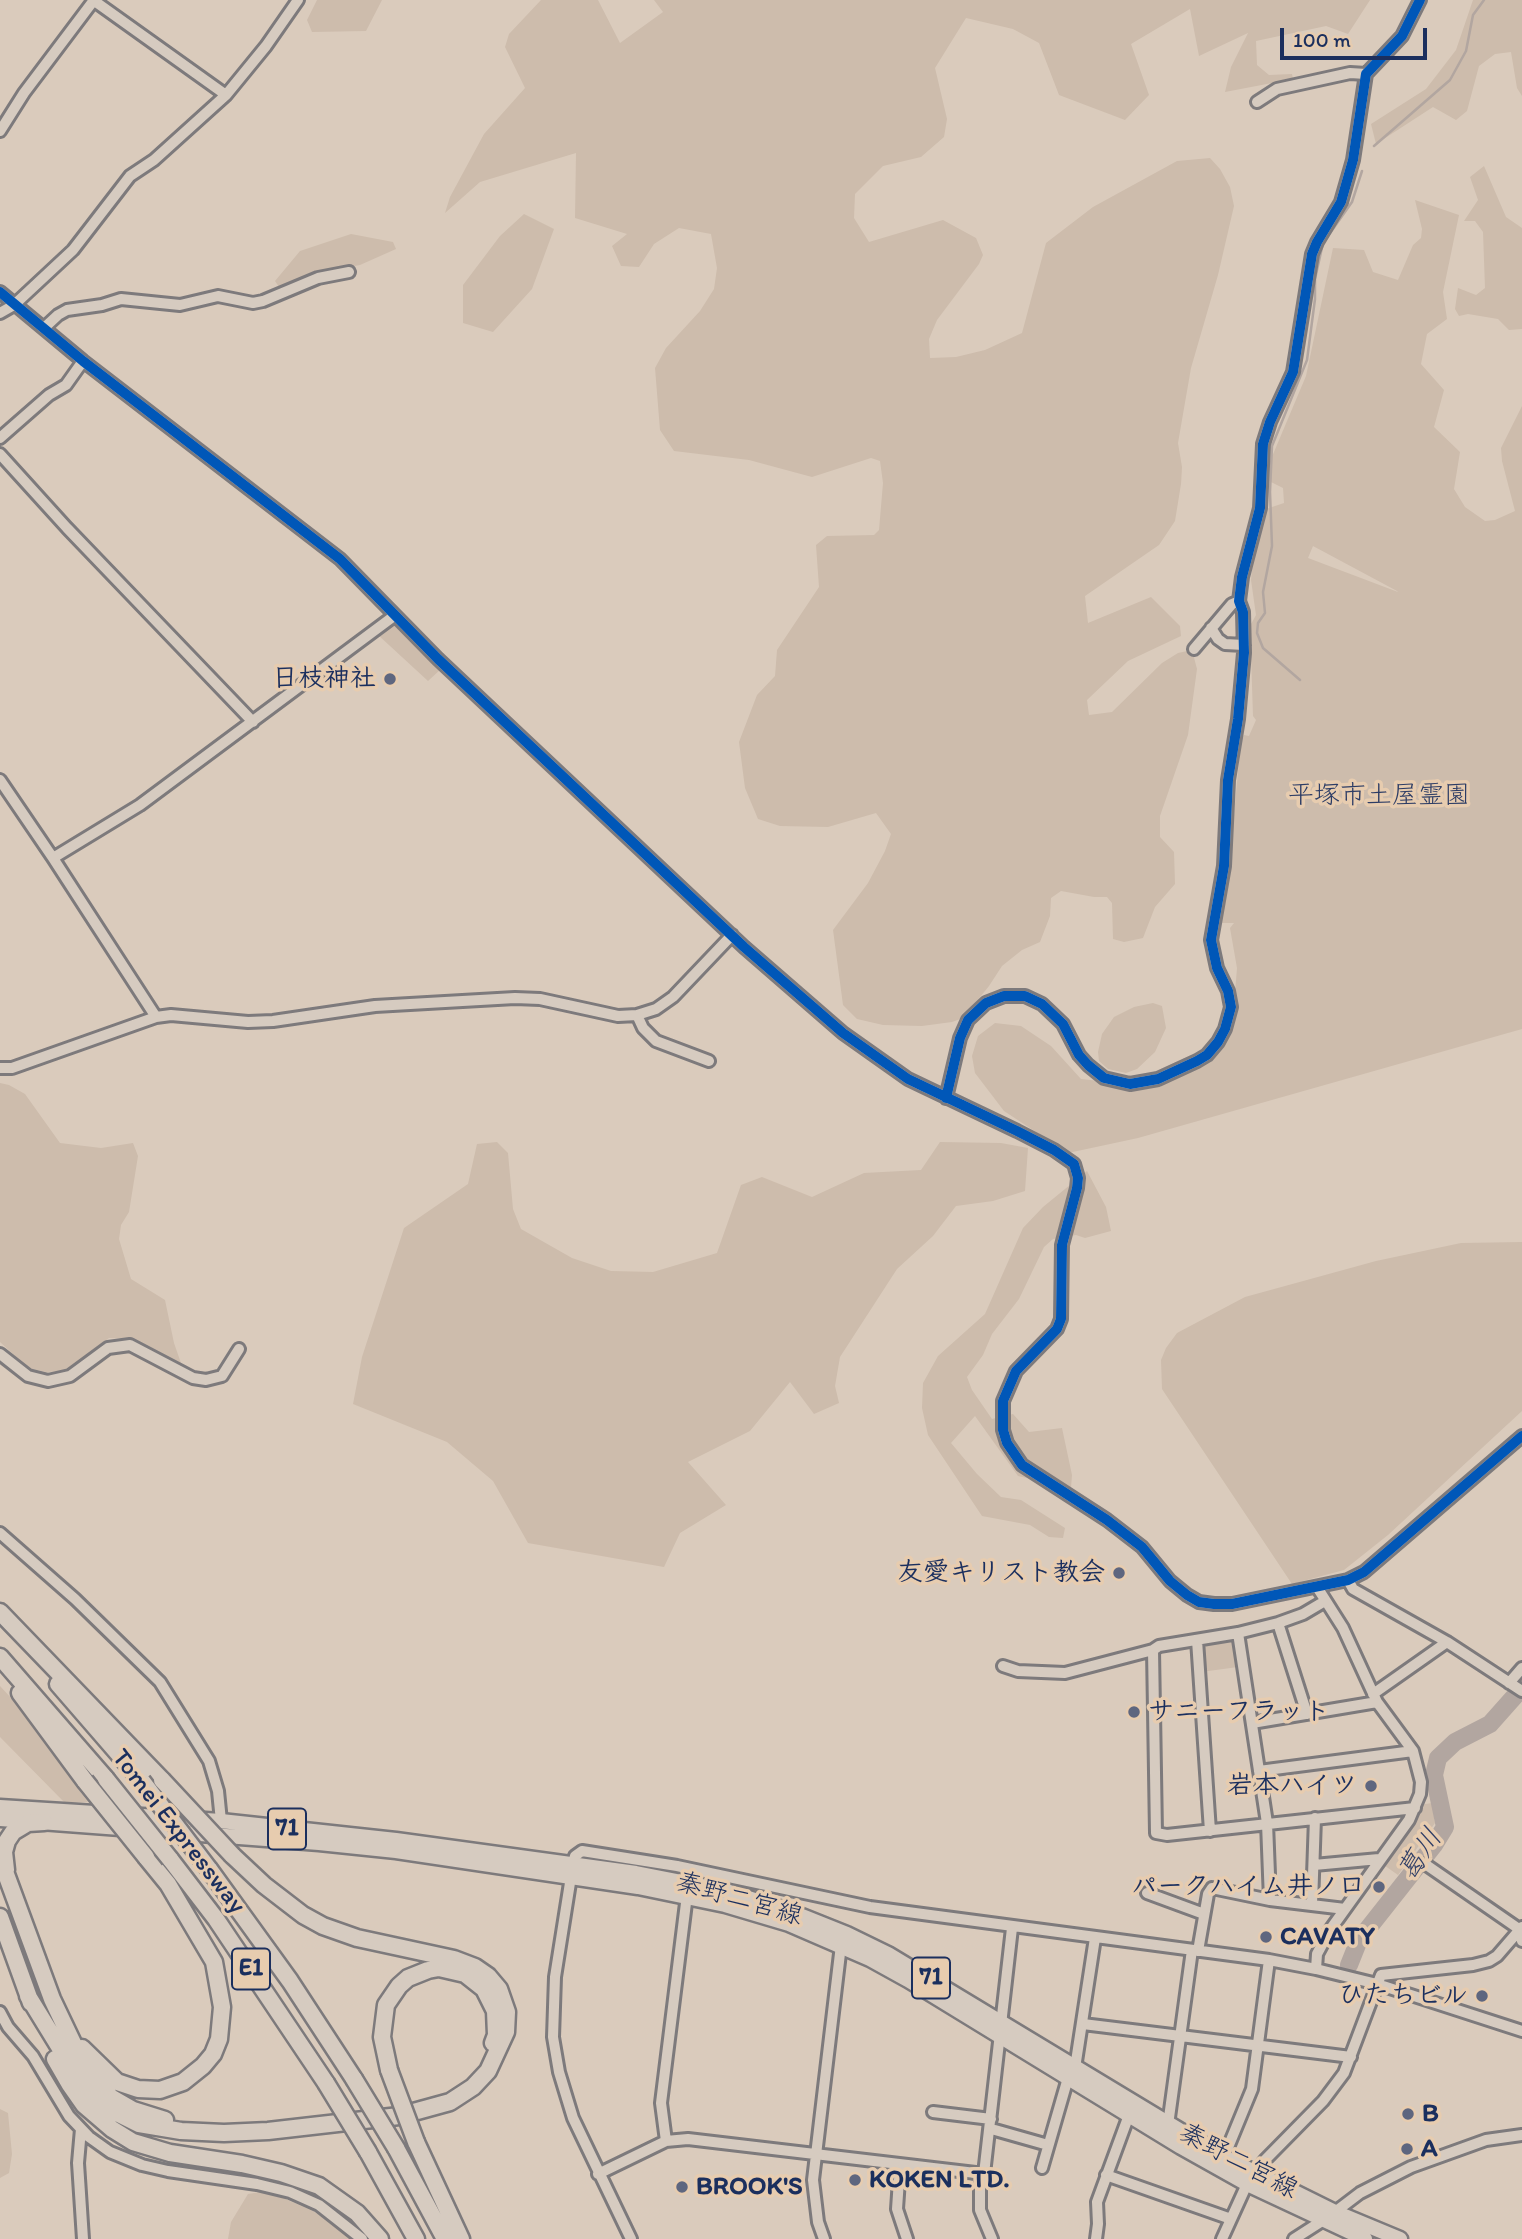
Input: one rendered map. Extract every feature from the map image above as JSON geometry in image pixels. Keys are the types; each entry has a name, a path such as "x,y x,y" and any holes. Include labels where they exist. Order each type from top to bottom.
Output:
{"highway":[{"path":"0,1612 232,1855 264,1885 303,1915 323,1926 357,1938 454,1959 475,1967 488,1976 499,1989 507,2012 506,2032 488,2071 473,2087 450,2102 399,2116 268,2131 181,2131 139,2124 115,2112 96,2097 74,2071 28,1996"},
{"name":"Tomei Expressway","path":"0,1620 142,1781 209,1869 290,1982 354,2079 396,2148 445,2239"},
{"name":"Tomei Expressway","path":"0,1657 106,1779 223,1929 326,2083 416,2239"},
{"path":"0,1663 85,1781 168,1884 214,1962 222,2007 219,2039 213,2054 203,2066 183,2082 160,2090 138,2089 117,2082 66,2030"},
{"path":"8,1881 4,1852 6,1841 21,1826 44,1822"},
{"path":"0,1858 32,1948 66,2030 94,2082 123,2104 155,2118 225,2124 330,2115 422,2101 445,2093 467,2080 486,2059 495,2035 495,2011 484,1989 465,1975 439,1968 418,1973 399,1986 386,2005 382,2024 383,2048 389,2070 416,2142 461,2239"},
{"path":"0,1917 28,1996 69,2085 84,2105 112,2129 133,2142 170,2153 242,2164 319,2186 357,2213 380,2239"}],"main road":[{"name":"秦野二宮線","path":"0,1807 221,1821 396,1840 572,1870 687,1895 789,1924 841,1945 1000,2029"},
{"name":"秦野二宮線","path":"0,1819 345,1846 572,1870 704,1886 792,1912 848,1934 888,1954 1000,2029 1072,2073 1224,2157 1251,2179 1399,2239"},
{"name":"秦野二宮線","path":"1072,2073 1129,2115 1251,2179 1322,2221 1366,2239"}],"street":[{"path":"0,131 24,93 93,0 226,95"},
{"path":"0,313 14,305 73,250 130,177 154,160 226,95 266,46 298,0"},
{"path":"946,1098 960,1038 968,1020 986,1003 1004,996 1025,996 1049,1009 1063,1024 1079,1055 1088,1065 1104,1078 1130,1084 1164,1077 1207,1055 1225,1029 1231,1007 1228,991 1213,957 1211,940 1224,866 1228,780 1238,719 1244,645 1243,612 1239,601 1242,577 1260,508 1263,444 1293,372 1312,254 1341,202 1353,160 1366,74 1402,36 1420,0"},
{"path":"1257,102 1277,89 1350,73 1366,74"},
{"path":"44,328 68,310 121,299 180,304 218,296 253,303 318,278 349,272"},
{"path":"0,292 83,361 340,559 394,615 732,935 843,1033 908,1079 1054,1150 1074,1164 1078,1178 1062,1245 1061,1319 1057,1329 1016,1371 1003,1401 1003,1430 1014,1455 1034,1474 1107,1520 1142,1547 1170,1581 1187,1595 1199,1602 1232,1604 1348,1580 1364,1572 1522,1436"},
{"path":"0,438 66,385 83,361"},
{"path":"0,454 253,722"},
{"path":"1194,649 1232,604 1239,601"},
{"path":"53,858 140,804 394,615"},
{"path":"1211,628 1217,639 1225,644 1244,645"},
{"path":"0,780 156,1017"},
{"path":"0,1068 12,1068 156,1017 171,1015 261,1021 375,1006 515,998 540,999 618,1016 637,1015 656,1009 673,998 732,935"},
{"path":"637,1015 643,1028 656,1041 709,1061"},
{"path":"0,1354 28,1376 48,1381 70,1376 108,1348 130,1345 193,1378 206,1380 222,1376 239,1349"},
{"path":"0,1533 75,1599 160,1682 209,1761 218,1791 221,1821"},
{"path":"1348,1580 1353,1589 1447,1642 1522,1691"},
{"path":"1316,1969 1317,1954 1330,1930 1409,1820 1420,1794 1418,1765 1413,1751 1375,1698 1343,1628 1317,1587"},
{"path":"1003,1666 1018,1671 1065,1673 1153,1650 1159,1646 1238,1633 1278,1623 1303,1614 1325,1601"},
{"path":"1278,1623 1307,1714"},
{"path":"1238,1633 1267,1823 1270,1899"},
{"path":"1197,1640 1210,1831"},
{"path":"1252,1723 1307,1714 1375,1698 1447,1642"},
{"path":"1153,1650 1156,1833 1167,1835 1210,1831 1415,1808"},
{"path":"1509,1683 1522,1668"},
{"path":"1259,1771 1413,1751"},
{"path":"1312,1904 1315,1818"},
{"path":"631,2239 573,2118 553,2036 555,1977 572,1870 578,1852 600,1852 677,1866 870,1908 1269,1960 1377,1984 1522,2031"},
{"path":"1314,1865 1379,1859"},
{"path":"1425,1864 1520,1928 1522,1941"},
{"path":"1168,2125 1195,1951 1208,1894 1212,1888 1345,1909"},
{"path":"1147,1893 1204,1914"},
{"path":"666,2141 662,2103 687,1895"},
{"path":"992,2239 980,2210 980,2187 993,2125 1000,2029 1012,1928"},
{"path":"1222,2239 1251,2179 1265,2160 1324,2101 1344,2073 1381,1975 1489,1961 1497,1956 1520,1928"},
{"path":"1042,2168 1072,2073 1083,2024 1094,1938"},
{"path":"824,2239 815,2201 815,2154 841,1945"},
{"path":"1224,2157 1252,2089 1269,1960"},
{"path":"0,2012 8,2027 33,2056 69,2116 110,2152 142,2165 168,2171 257,2184 290,2192 319,2205 362,2239"},
{"path":"1083,2024 1350,2057"},
{"path":"933,2112 993,2125 1048,2145"},
{"path":"1096,2239 1097,2202 1129,2115"},
{"path":"81,2129 79,2176 83,2239"},
{"path":"1335,2212 1360,2193 1411,2167 1486,2140 1522,2135"},
{"path":"598,2174 666,2141 688,2139 984,2175"},
{"path":"900,2165 897,2209 906,2239"},
{"path":"1106,2175 1231,2219"},
{"path":"1294,2239 1322,2221"}],"green space":[{"path":"317,0 382,0 366,31 312,32 307,20"},
{"path":"541,0 598,0 620,43 663,12 654,0 1370,0 1348,34 1326,26 1256,41 1257,65 1269,75 1292,74 1293,79 1225,92 1231,67 1248,33 1199,56 1190,9 1131,44 1149,95 1125,120 1059,95 1039,43 1013,29 966,18 935,68 947,119 944,137 921,157 883,166 855,194 854,218 869,242 943,220 976,238 983,255 937,320 929,339 930,358 956,357 985,350 1022,333 1046,243 1093,207 1177,161 1210,158 1230,187 1234,206 1218,275 1191,368 1178,443 1182,467 1175,521 1159,545 1085,596 1088,623 1151,597 1180,626 1181,636 1128,661 1087,700 1089,715 1112,712 1162,663 1178,653 1192,650 1197,669 1188,735 1160,816 1160,837 1174,852 1175,884 1155,907 1143,938 1124,942 1113,939 1112,903 1107,897 1061,891 1051,898 1050,916 1040,942 1022,950 1002,966 963,1018 922,1026 883,1025 857,1019 843,1005 833,930 868,883 891,834 876,813 828,827 780,826 758,819 745,788 739,742 757,695 775,676 777,650 819,587 816,545 827,536 874,535 879,530 883,483 880,461 871,458 812,477 749,460 674,451 660,430 655,368 666,348 700,311 714,289 717,268 711,234 679,228 654,244 639,267 621,266 612,246 627,234 575,218 576,153 480,182 445,213 450,197 484,134 525,88 505,47 509,34"},
{"path":"1473,0 1522,0 1522,96 1517,88 1511,52 1495,54 1479,66 1467,111 1456,120 1433,107 1376,144 1371,124 1426,89 1456,50"},
{"path":"1484,166 1506,217 1522,228 1522,329 1509,330 1498,319 1468,314 1459,316 1455,309 1458,288 1476,295 1485,288 1483,232 1475,221 1464,221 1478,200 1470,177"},
{"name":"平塚市土屋霊園","path":"1415,200 1459,215 1443,292 1447,319 1427,334 1421,364 1444,390 1434,427 1460,452 1454,489 1465,507 1485,521 1495,520 1515,511 1501,448 1522,406 1522,1029 1138,1138 1068,1153 1004,1111 975,1073 972,1056 978,1036 995,1023 1021,1026 1051,1046 1081,1079 1127,1084 1218,1043 1234,1005 1237,968 1230,928 1234,923 1221,923 1241,740 1244,735 1249,736 1256,720 1253,716 1250,626 1256,615 1251,580 1257,512 1284,503 1283,488 1263,478 1306,376 1333,248 1364,250 1373,272 1398,280 1413,245 1421,238 1422,229","holes":["1313,546 1398,592 1308,558"]},
{"path":"524,214 554,229 532,289 493,332 463,323 463,285 500,236"},
{"path":"351,234 393,242 396,249 360,265 317,273 279,287 275,281 300,251"},
{"path":"388,624 396,624 441,669 428,681 377,634"},
{"path":"1153,1003 1162,1006 1166,1028 1155,1052 1137,1069 1126,1073 1108,1069 1099,1061 1102,1034 1114,1017 1134,1007"},
{"path":"0,1083 25,1094 60,1143 101,1148 133,1143 138,1156 129,1212 121,1225 119,1239 131,1279 165,1300 182,1366 133,1339 109,1338 65,1371 46,1372 28,1368 0,1342"},
{"path":"497,1142 508,1153 513,1209 521,1229 572,1258 611,1271 653,1272 717,1253 741,1185 762,1177 812,1197 864,1173 921,1170 940,1142 1001,1143 1028,1148 1025,1191 993,1201 956,1206 933,1236 897,1269 840,1357 835,1386 839,1403 814,1414 790,1382 750,1431 688,1462 726,1505 680,1533 664,1567 528,1543 493,1481 447,1442 353,1404 362,1357 404,1228 468,1184 477,1144"},
{"path":"1087,1171 1106,1207 1111,1231 1085,1238 1076,1235 1053,1239 1044,1247 1019,1299 992,1334 983,1355 967,1377 972,1390 992,1419 1013,1414 1029,1432 1062,1428 1072,1475 1071,1488 1018,1476 975,1416 951,1443 1001,1497 1021,1500 1065,1528 1063,1538 1049,1537 1030,1525 982,1516 928,1435 922,1408 923,1383 938,1356 985,1314 1023,1228 1043,1207"},
{"path":"1522,1242 1522,1411 1388,1535 1344,1570 1292,1584 1162,1389 1161,1360 1166,1348 1177,1333 1245,1297 1376,1261 1461,1243"},
{"path":"1230,1637 1234,1641 1238,1667 1201,1672 1199,1647 1203,1642"},
{"path":"0,1686 88,1802 65,1803 0,1737"},
{"path":"1432,1803 1435,1823 1398,1875 1381,1863 1419,1805"},
{"path":"0,2109 8,2113 12,2154 9,2173 0,2178"},
{"path":"267,2191 313,2211 345,2232 350,2239 228,2239 231,2222 248,2194"}],"waterway":[{"path":"1374,146 1450,80 1466,51 1473,15 1484,0"},
{"path":"1300,680 1263,648 1257,633 1258,623 1265,613 1263,592 1272,546 1272,446 1307,360 1315,279 1323,243 1352,202 1362,171"},
{"name":"葛川","path":"1349,1965 1359,1940 1434,1845 1445,1827 1434,1775 1438,1758 1455,1742 1490,1724 1522,1688"}],"cycle path":[{"path":"946,1098 960,1038 968,1020 986,1003 1004,996 1025,996 1042,1004 1063,1024 1079,1055 1088,1065 1104,1078 1130,1084 1158,1079 1197,1061 1207,1055 1225,1029 1231,1007 1228,991 1217,968 1211,940 1224,866 1228,780 1238,719 1244,653 1243,612 1239,601 1242,577 1260,508 1263,444 1293,372 1312,254 1341,202 1353,160 1366,74 1402,36 1420,0"},
{"path":"0,292 83,361 340,559 438,659 744,947 843,1033 908,1079 1017,1131 1074,1164 1078,1178 1077,1188 1062,1245 1061,1319 1057,1329 1016,1371 1003,1401 1003,1430 1007,1443 1022,1465 1107,1520 1142,1547 1170,1581 1187,1595 1199,1602 1232,1604 1348,1580 1364,1572 1522,1436"}],"place":[{"name":"日枝神社","path":"390,679"},
{"name":"友愛キリスト教会","path":"1119,1573"},
{"name":"サニーフラット","path":"1134,1712"},
{"name":"岩本ハイツ","path":"1371,1786"},
{"name":"パークハイム井ノ口","path":"1379,1887"},
{"name":"CAVATY","path":"1266,1937"},
{"name":"ひたちビル","path":"1482,1996"},
{"name":"B","path":"1408,2114"},
{"name":"A","path":"1407,2149"},
{"name":"KOKEN LTD.","path":"855,2180"},
{"name":"BROOK'S","path":"682,2187"}]}
